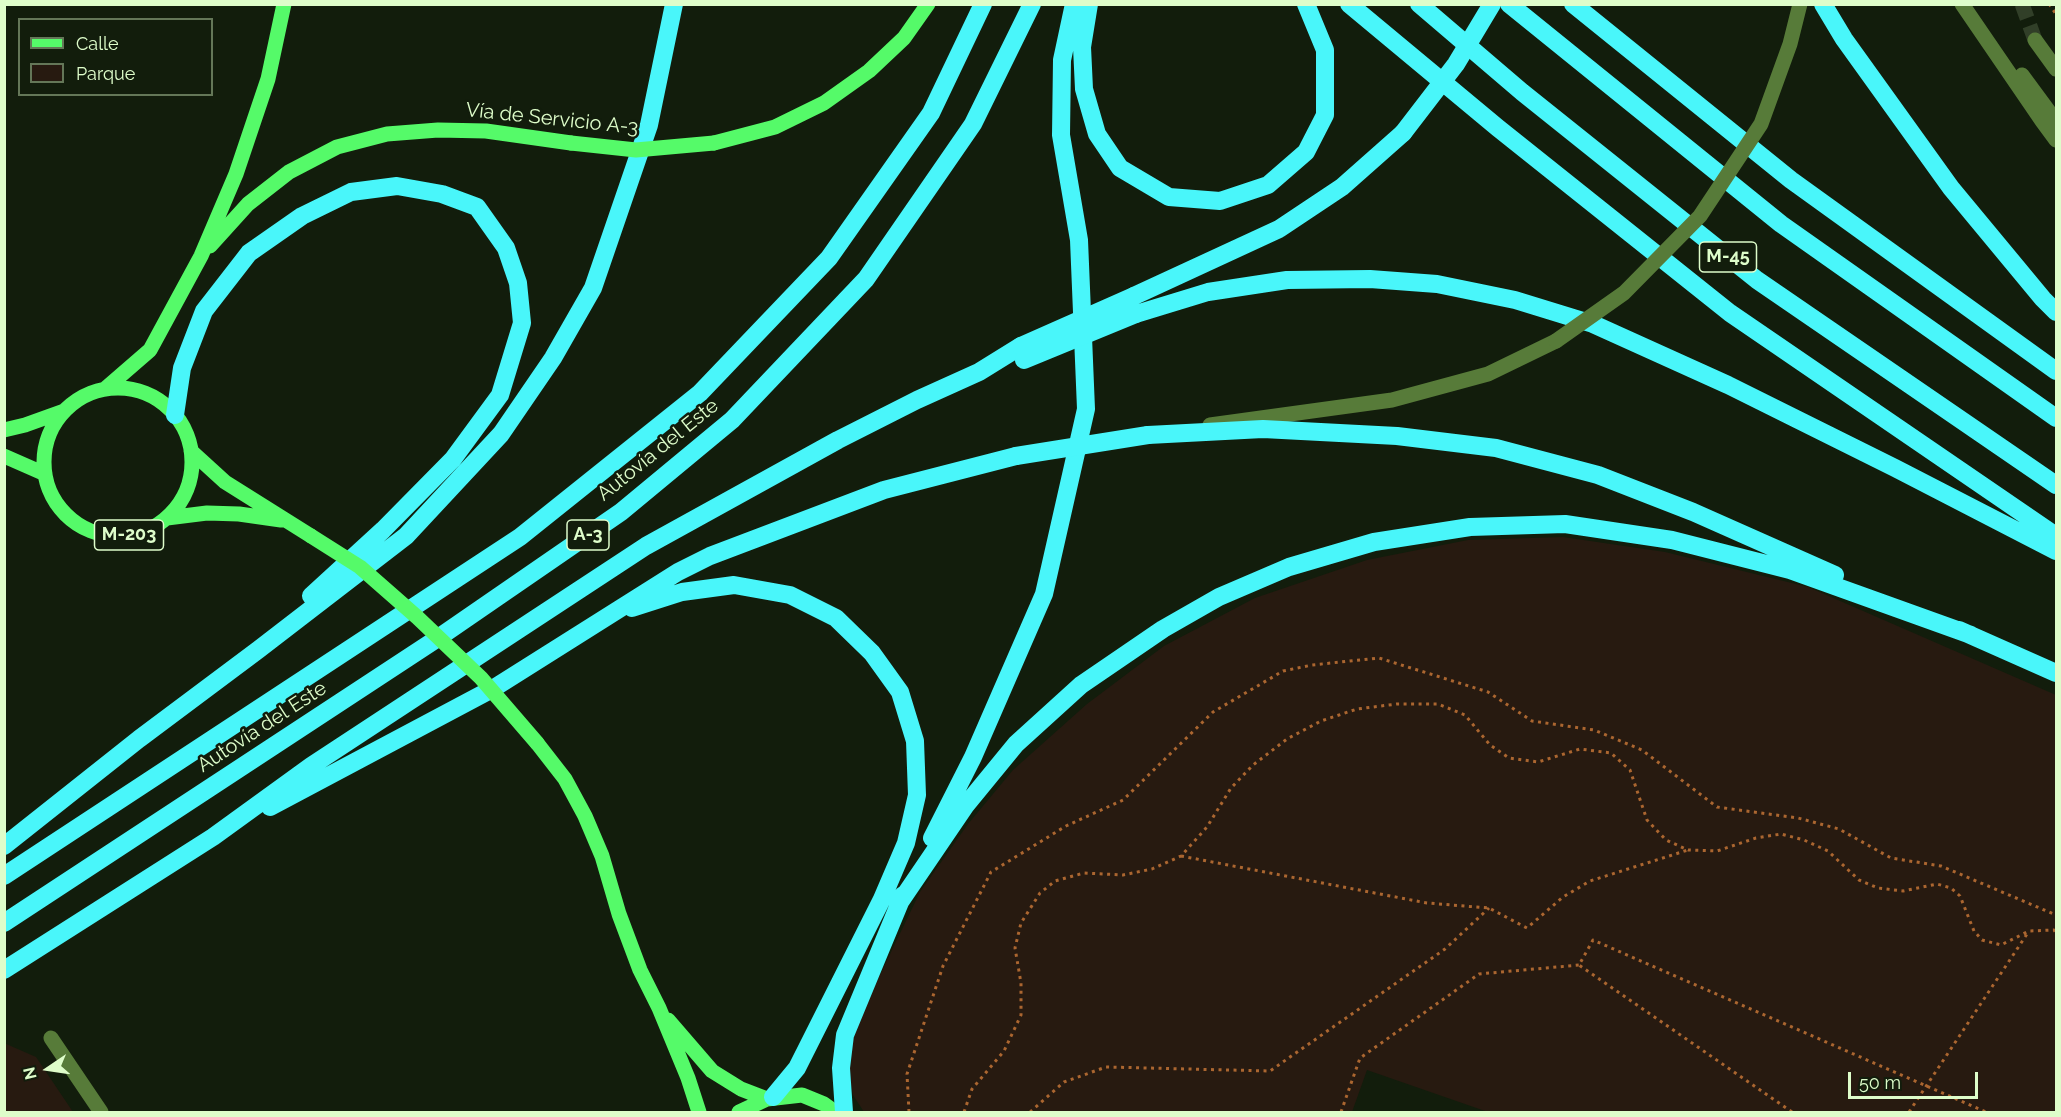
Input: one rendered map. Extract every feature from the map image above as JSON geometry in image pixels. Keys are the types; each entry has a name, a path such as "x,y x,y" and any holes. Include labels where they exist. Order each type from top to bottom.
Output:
{"highway":[{"name":"Autovía del Este","path":"4,876 520,537 700,393 830,258 931,113 983,4"},
{"name":"Autovía del Este","path":"4,923 438,638 621,512 732,420 867,279 973,124 1032,4"},
{"path":"844,1113 841,1068 845,1035 898,905 973,757 1044,594 1086,409 1079,240 1061,135 1062,60 1074,4"},
{"path":"1089,4 1082,47 1084,89 1097,134 1120,168 1169,197 1220,201 1268,184 1306,152 1325,115 1325,50 1306,4"},
{"path":"1349,4 1498,128 1730,313 2056,536"},
{"name":"M-45","path":"1419,4 1522,93 1757,280 2056,485"},
{"path":"4,970 213,837 311,766 646,546 838,440 917,400 1135,305 1279,229 1342,187 1403,133 1456,64 1492,4"},
{"name":"M-45","path":"1509,4 1781,224 2056,418"},
{"path":"1573,4 1791,180 2056,371"},
{"path":"1823,4 1844,39 1950,188 2056,312"},
{"path":"4,846 139,739 406,536 501,434 553,358 594,288 650,125 672,9"},
{"path":"175,415 182,368 204,311 249,253 302,216 341,196 351,192 398,186 442,194 477,207 506,248 518,283 522,323 500,395 453,459 383,530 276,628 258,650"},
{"path":"1135,305 1287,280 1370,279 1437,284 1515,300 1593,324 1728,385 2056,551"},
{"path":"213,837 494,688 678,572 710,556 884,490 1016,456 1148,435 1263,429 1396,436 1496,448 1598,475 1693,512 2056,673"},
{"path":"898,905 973,796 1016,744 1081,685 1163,629 1220,597 1289,567 1374,542 1470,527 1564,524 1672,540 1790,570 1971,635"},
{"path":"605,618 682,592 734,585 790,595 836,618 872,652 900,692 915,741 917,795 906,843 882,899 796,1068 770,1098"}],"main road":[{"path":"105,389 150,350 201,256 236,174 268,79 284,4"},
{"name":"Vía de Servicio A-3","path":"201,256 248,204 289,172 337,147 387,134 438,130 486,131 636,150 714,143 775,127 824,103 876,64 904,38 928,4"},
{"name":"M-203","path":"4,430 64,411 84,396 105,389 135,390 158,400 175,415 187,434 191,451 191,474 180,504 167,518 150,530 134,535 97,534 67,516 52,496 45,474 45,451 51,431 64,411"},
{"path":"191,451 225,482 360,567 417,616 481,678 565,779 585,816 602,856 619,914 640,970 659,1008 688,1078 699,1113"},
{"path":"4,456 45,474"},
{"path":"167,518 207,513 239,514 284,520"},
{"path":"659,1008 712,1071 741,1089 770,1098"},
{"path":"739,1113 749,1106 770,1098 802,1095 824,1104 835,1113"}],"street":[{"path":"1148,435 1264,416 1392,400 1488,374 1556,341 1624,292 1700,216 1761,124 1790,44 1800,4"},
{"path":"1963,6 1992,36 2056,121"},
{"path":"1963,6 2056,140"},
{"path":"2035,40 2056,69"},
{"path":"51,1038 101,1113"}],"path":[{"path":"2049,4 2056,14"},
{"path":"909,1113 908,1074 943,966 991,872 1066,826 1123,800 1213,712 1283,671 1312,665 1378,658 1488,692 1532,721 1594,730 1642,750 1717,807 1798,818 1839,829 1891,858 1941,866 2056,915"},
{"path":"964,1113 972,1089 1004,1051 1022,1015 1021,983 1015,948 1021,923 1040,893 1055,881 1084,873 1123,875 1152,869 1181,856 1207,827 1231,788 1253,765 1287,740 1321,721 1357,709 1397,704 1438,704 1465,715 1490,745 1509,758 1538,762 1580,749 1611,753 1630,770 1647,820 1666,840 1688,850"},
{"path":"1181,856 1427,903 1489,908 1527,928 1563,897 1590,882 1688,850 1717,851 1756,838 1781,834 1804,840 1828,851 1859,880 1878,888 1903,891 1937,884 1951,888 1960,896 1974,932 1982,940 2001,945 2029,931 2054,930 2056,933"},
{"path":"1030,1113 1064,1082 1106,1067 1270,1071 1445,949 1489,908"},
{"path":"1909,1113 2029,931"},
{"path":"1579,965 1593,940 1986,1113"},
{"path":"1341,1113 1359,1058 1479,974 1579,965 1792,1113"}],"green space":[{"path":"1563,537 1665,552 1808,587 2056,695 2056,1112 1488,1112 1367,1070 1352,1112 864,1112 853,1095 848,1068 851,1035 920,892 968,824 1013,770 1087,704 1164,646 1255,598 1367,560 1468,540"},
{"path":"4,1043 36,1057 73,1112 5,1112"}],"tunnel":[{"path":"2022,4 2035,40"}]}
